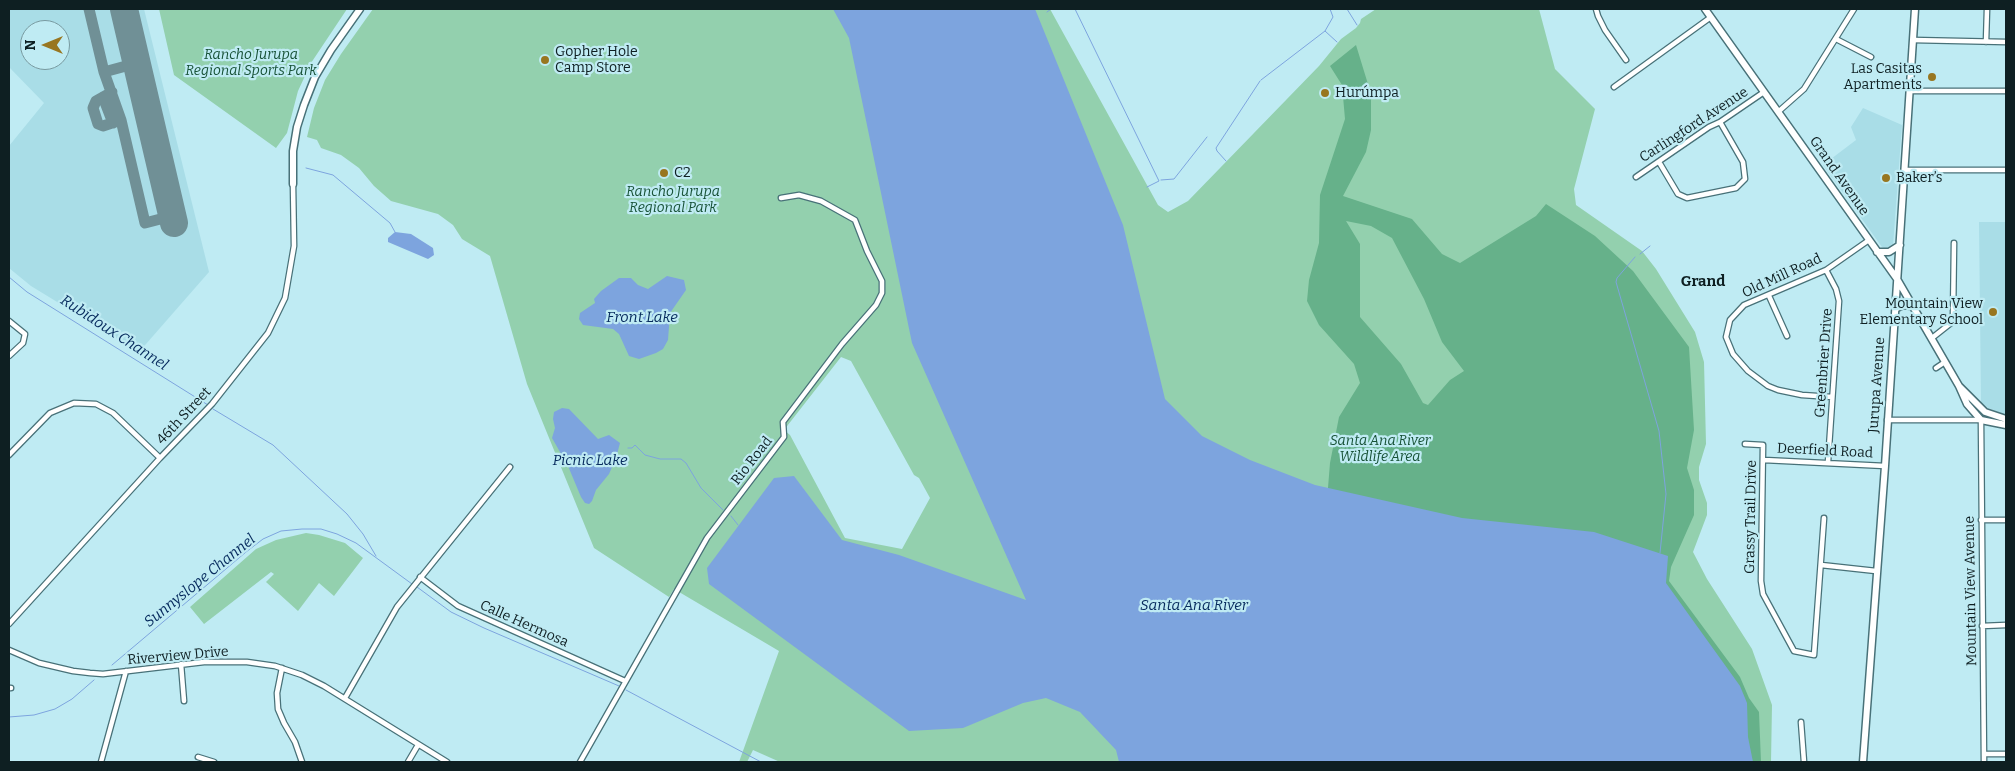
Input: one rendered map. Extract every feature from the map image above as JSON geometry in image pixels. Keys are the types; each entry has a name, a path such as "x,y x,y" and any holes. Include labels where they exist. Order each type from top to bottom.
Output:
{"main road":[{"path":"293,184 297,127 304,105 315,77 327,56 360,9"},
{"name":"Jurupa Avenue","path":"1862,762 1900,245 1915,9"},
{"name":"Grand Avenue","path":"1710,12 1778,112 1897,279 1959,386 1967,404 1981,420"},
{"path":"1877,252 1889,252 1900,245"},
{"path":"1895,310 1903,305 1912,306"},
{"name":"Grand Avenue","path":"1959,386 1985,412"},
{"path":"1985,412 2006,419"},
{"path":"1981,420 2006,425"}],"street":[{"path":"1596,9 1615,46 1626,60"},
{"path":"1778,112 1804,89 1854,9"},
{"path":"1986,9 1986,42"},
{"path":"1614,87 1710,12"},
{"path":"1836,39 1871,57"},
{"path":"1913,40 2006,42"},
{"path":"1910,91 2006,91"},
{"name":"Carlingford Avenue","path":"1636,177 1709,126 1720,122 1764,92"},
{"path":"1659,162 1678,194 1687,198 1736,188 1745,179 1743,162 1720,122"},
{"path":"1905,170 2006,170"},
{"name":"46th Street","path":"9,624 160,458 208,409 268,333 285,298 294,246 293,184"},
{"name":"Rio Road","path":"580,762 707,538 784,437 783,422 842,344 876,305 882,293 882,282 855,220 821,201 799,195 781,198"},
{"name":"Old Mill Road","path":"1832,397 1778,390 1748,371 1732,354 1726,337 1730,320 1744,305 1769,296 1826,270 1869,240"},
{"path":"1932,338 1951,323 1953,317 1954,243"},
{"name":"Greenbrier Drive","path":"1826,270 1836,289 1839,302 1828,462"},
{"path":"1769,296 1787,336"},
{"path":"9,321 25,334 23,343 9,356"},
{"path":"1936,368 1945,362"},
{"path":"9,455 50,413 74,403 96,404 113,413 160,458"},
{"path":"1887,420 1981,420 1985,412"},
{"name":"Mountain View Avenue","path":"1981,420 1984,762"},
{"name":"Deerfield Road","path":"1745,444 1763,445"},
{"name":"Grassy Trail Drive","path":"1763,445 1760,581 1763,594 1794,651 1814,655 1821,565"},
{"name":"Deerfield Road","path":"1764,460 1884,466"},
{"path":"345,698 388,620 411,588 510,467"},
{"path":"1824,518 1821,565 1876,571"},
{"path":"1981,520 2006,520"},
{"name":"Calle Hermosa","path":"420,577 458,606 624,683"},
{"path":"1982,626 2006,625"},
{"name":"Riverview Drive","path":"9,650 38,663 72,672 103,674 181,664 246,662 282,668 313,680 345,698 447,762"},
{"path":"181,664 184,701"},
{"path":"282,668 276,693 278,709 295,742 302,762"},
{"path":"101,762 126,671"},
{"path":"1801,722 1804,762"},
{"path":"408,762 418,745"},
{"path":"1984,754 2006,754"},
{"path":"198,757 214,762"}],"shaded area":[{"path":"9,9 144,9 209,272 139,352 31,286 9,268 9,146 44,103 9,67"},
{"path":"1863,108 1902,125 1892,248 1885,249 1882,247 1823,165 1856,140 1851,127"},
{"name":"Mountain View Elementary School","path":"1979,222 2006,222 2006,415 1988,408 1981,402"}],"green space":[{"name":"Rancho Jurupa Regional Sports Park","path":"159,9 347,9 311,63 298,91 287,133 276,148 174,75"},
{"name":"Santa Ana River Wildlife Area","path":"373,9 1050,9 1158,205 1168,212 1188,201 1319,66 1341,39 1356,28 1361,19 1376,9 1539,9 1555,69 1595,109 1574,189 1576,205 1642,251 1656,269 1695,332 1704,362 1706,444 1699,467 1699,480 1707,503 1707,515 1693,552 1707,579 1752,649 1772,705 1771,762 780,762 753,750 747,762 739,762 779,651 674,589 669,597 594,548 527,384 490,256 462,239 453,225 438,214 391,201 374,186 359,168 341,155 321,148 317,140 307,137 314,108 325,80","holes":["841,357 851,361 914,475 919,478 930,498 902,549 845,538 790,435 784,430"]},
{"path":"1356,45 1371,94 1371,130 1366,152 1343,196 1412,219 1442,254 1460,263 1536,216 1546,204 1595,236 1633,271 1689,347 1694,430 1687,468 1694,490 1694,515 1671,567 1669,581 1740,677 1749,698 1759,712 1761,762 1606,762 1327,500 1330,463 1339,417 1360,383 1354,364 1319,325 1307,301 1309,280 1319,243 1320,195 1345,119 1342,85 1330,66","holes":["1346,221 1371,226 1392,238 1424,299 1442,342 1464,371 1450,380 1428,405 1423,403 1401,364 1360,317 1360,244"]},
{"path":"306,533 345,543 363,558 334,596 319,583 298,611 266,582 274,574 271,572 204,624 190,607 256,549 276,540"}],"water":[{"name":"Santa Ana River","path":"833,9 1035,9 1123,225 1165,399 1202,436 1250,460 1315,485 1462,518 1594,532 1668,556 1666,583 1740,686 1747,703 1748,737 1753,762 1119,762 1116,750 1080,712 1046,698 1023,703 963,728 909,731 709,584 707,568 774,478 794,476 842,540 899,555 1026,600 912,343 849,38"},
{"path":"395,232 411,234 433,248 434,255 428,259 388,242 388,238"},
{"name":"Front Lake","path":"667,276 684,280 686,290 670,313 668,340 663,349 656,353 639,359 629,356 619,334 613,329 583,325 579,319 580,313 595,303 594,299 601,291 619,278 631,278 638,285 648,289"},
{"name":"Picnic Lake","path":"562,408 569,409 598,439 609,435 620,443 609,474 596,490 589,504 585,503 581,497 568,466 552,438 555,428 554,412"}],"waterway":[{"path":"1047,12 1051,9"},
{"path":"1075,9 1159,181 1147,187"},
{"path":"1330,9 1333,17 1325,31 1337,42"},
{"path":"1347,9 1357,25"},
{"path":"1261,80 1325,31"},
{"path":"1226,161 1216,148 1260,81"},
{"path":"1161,180 1174,179 1207,137"},
{"path":"306,168 333,175 390,223 395,232"},
{"path":"1640,254 1650,246"},
{"path":"1635,257 1617,278 1616,282 1659,431 1666,494 1660,553"},
{"name":"Rubidoux Channel","path":"9,277 27,292 208,405"},
{"name":"Rubidoux Channel","path":"213,409 273,445 347,514 363,534 376,556"},
{"path":"628,448 632,448 635,445 645,455 660,459 681,459 686,463 701,488 723,510"},
{"path":"731,516 738,525"},
{"name":"Sunnyslope Channel","path":"112,665 246,552 263,539 281,531 321,529 337,534 356,543 412,584"},
{"name":"Sunnyslope Channel","path":"417,587 451,612 619,686"},
{"name":"Sunnyslope Channel","path":"9,717 34,715 55,709 72,699 94,680"},
{"name":"Sunnyslope Channel","path":"626,690 761,762"}],"taxiway":[{"path":"89,9 104,72 121,120 145,223 172,216"},
{"path":"104,72 137,63"},
{"path":"112,92 96,101 93,108 98,124 103,126 121,120"},
{"path":"103,97 113,123"}],"runway":[{"path":"124,9 174,223"}],"place":[{"name":"Gopher Hole Camp Store","path":"545,60"},
{"name":"Las Casitas Apartments","path":"1932,77"},
{"name":"Hurúmpa","path":"1325,93"},
{"name":"C2","path":"664,173"},
{"name":"Baker’s","path":"1886,178"},
{"name":"Mountain View Elementary School","path":"1993,312"}],"district":[{"name":"Grand","path":"1703,282"}],"park label":[{"name":"Rancho Jurupa Regional Park","path":"673,200"}]}
